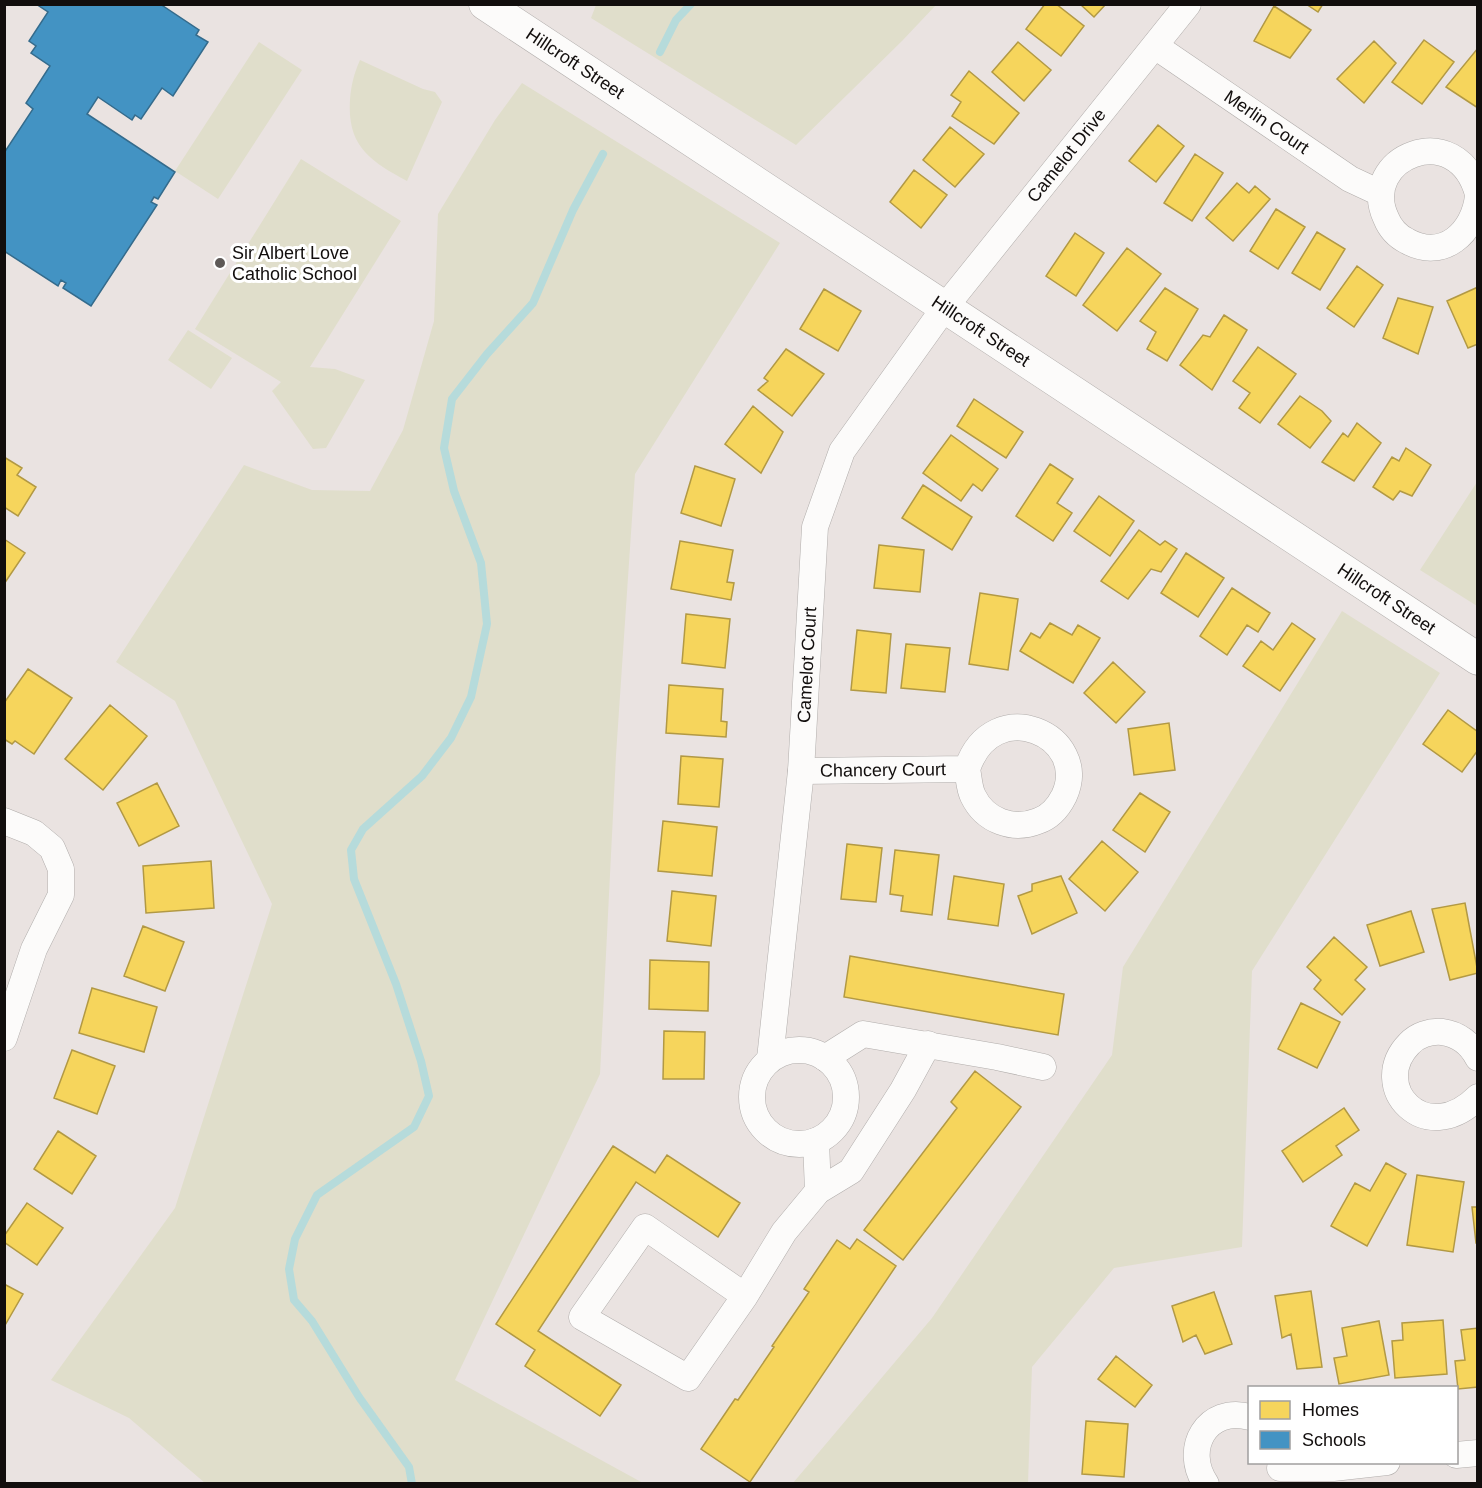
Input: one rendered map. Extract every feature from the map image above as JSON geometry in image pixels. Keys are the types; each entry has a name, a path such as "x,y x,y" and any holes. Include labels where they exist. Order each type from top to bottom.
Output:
{"street":[{"name":"Hillcroft Street","path":"485,4 1478,659"},
{"name":"Camelot Drive","path":"945,307 1188,4"},
{"name":"Merlin Court","path":"1155,46 1350,179 1380,193"},
{"path":"1436,151 1451,156 1464,166 1474,179 1478,195 1476,211 1470,226 1459,237 1445,245 1430,248 1414,245 1400,238 1389,226 1383,212 1380,193 1393,167 1405,157 1420,152 1436,151"},
{"name":"Camelot Court","path":"771,1059 801,771 815,527 842,451 945,307"},
{"name":"Chancery Court","path":"801,771 967,769"},
{"path":"4,820 34,833 52,848 61,869 61,895 34,949 4,1038"},
{"path":"1478,1058 1466,1041 1454,1035 1441,1032 1426,1033 1413,1040 1402,1050 1396,1064 1395,1079 1399,1093 1407,1106 1419,1114 1434,1118 1449,1117 1462,1111 1478,1097"},
{"path":"825,1058 862,1034 928,1044 1043,1067"},
{"path":"745,1296 645,1227 582,1317 688,1378 745,1296 784,1232 819,1191 850,1171 903,1090 928,1044"},
{"path":"807,1050 825,1058 835,1066 846,1089 843,1115 836,1126 816,1142 799,1144 783,1142 768,1133 757,1120 752,1104 753,1087 759,1072 771,1059 788,1051 807,1050"},
{"path":"816,1142 819,1191"},
{"path":"1206,1484 1196,1461 1196,1448 1201,1436 1209,1425 1220,1418 1233,1415 1248,1417"},
{"path":"1458,1455 1478,1453"},
{"path":"1276,1471 1369,1464"}],"shaded area":[{"path":"596,4 936,5 796,145 591,18"},
{"path":"259,42 302,70 218,199 175,171"},
{"path":"360,60 423,89 435,92 442,102 407,181 372,159 357,141 352,129 350,95"},
{"path":"522,83 780,243 635,474 616,755 600,1074 455,1380 643,1483 205,1483 129,1418 51,1380 175,1208 272,904 175,701 116,662 244,465 312,490 370,491 403,430 434,321 438,214 495,120"},
{"path":"301,159 401,221 310,367 335,369 365,380 326,448 313,449 272,391 281,382 195,329"},
{"path":"188,330 232,358 211,389 168,360"},
{"path":"1477,482 1477,606 1420,570"},
{"path":"1342,611 1440,673 1252,971 1242,1247 1114,1268 1032,1367 1028,1483 793,1483 932,1318 1112,1055 1123,967"}],"building: Homes":[{"path":"1045,4 1056,4 1084,26 1061,56 1026,29"},
{"path":"1080,4 1106,4 1094,17"},
{"path":"1306,4 1323,4 1318,12"},
{"path":"1274,6 1311,30 1290,58 1254,41"},
{"path":"1424,40 1454,62 1422,104 1392,82"},
{"path":"1374,41 1396,63 1364,103 1337,79"},
{"path":"1018,42 1051,70 1024,101 992,72"},
{"path":"1478,48 1478,108 1446,87"},
{"path":"969,71 1019,113 994,144 952,116 961,102 951,95"},
{"path":"1158,125 1184,146 1156,182 1129,161"},
{"path":"950,127 984,154 955,187 923,160"},
{"path":"1195,154 1223,173 1192,221 1164,203"},
{"path":"914,170 947,195 921,228 890,202"},
{"path":"1237,183 1249,193 1255,186 1270,199 1233,241 1206,218"},
{"path":"1276,209 1305,227 1278,269 1250,251"},
{"path":"1317,232 1345,249 1320,290 1292,273"},
{"path":"1075,233 1104,253 1076,296 1046,276"},
{"path":"1127,248 1161,274 1117,331 1083,305"},
{"path":"1357,266 1383,285 1354,327 1327,308"},
{"path":"1478,287 1478,344 1468,348 1447,301"},
{"path":"1165,288 1198,309 1167,361 1147,349 1156,332 1140,321"},
{"path":"824,289 861,311 838,351 800,329"},
{"path":"1398,298 1433,307 1418,354 1383,338"},
{"path":"1224,315 1247,330 1212,390 1180,365 1203,335 1210,337"},
{"path":"1258,347 1296,374 1260,423 1239,408 1250,393 1233,381"},
{"path":"786,349 824,374 792,416 758,390 768,381 764,378"},
{"path":"1300,396 1322,411 1331,421 1310,448 1278,424"},
{"path":"974,399 1023,432 1006,458 957,426"},
{"path":"753,406 783,432 761,473 725,444"},
{"path":"1357,423 1381,443 1354,481 1322,462 1343,433 1348,437"},
{"path":"951,435 998,469 982,491 973,484 961,501 923,473"},
{"path":"1406,448 1431,465 1412,496 1400,491 1393,500 1373,487 1392,457 1399,461"},
{"path":"4,457 22,468 17,475 36,487 18,516 4,507"},
{"path":"1050,464 1073,479 1057,503 1072,513 1053,541 1016,516"},
{"path":"695,466 735,479 721,526 681,513"},
{"path":"923,485 972,517 952,550 902,518"},
{"path":"1099,496 1134,521 1110,556 1074,531"},
{"path":"1139,530 1160,545 1165,541 1177,549 1161,572 1151,569 1128,599 1101,581"},
{"path":"4,539 25,553 4,584"},
{"path":"680,541 733,550 727,582 734,583 731,600 671,589"},
{"path":"879,545 924,550 920,592 874,588"},
{"path":"1186,553 1224,578 1198,617 1161,593"},
{"path":"1232,588 1270,613 1258,632 1247,625 1227,655 1200,636"},
{"path":"980,593 1018,599 1008,670 969,664"},
{"path":"686,614 730,619 725,668 682,663"},
{"path":"1050,623 1072,635 1078,625 1100,638 1073,683 1020,651 1031,633 1040,638"},
{"path":"1292,623 1315,639 1280,691 1243,666 1261,641 1273,650"},
{"path":"857,630 891,634 886,693 851,690"},
{"path":"906,644 950,648 945,692 901,688"},
{"path":"1113,662 1145,692 1116,723 1084,693"},
{"path":"28,669 72,698 34,754 15,741 12,744 4,739 4,703"},
{"path":"669,685 723,689 721,721 727,722 726,737 666,733"},
{"path":"110,705 147,736 103,790 65,759"},
{"path":"1448,710 1478,732 1478,750 1462,772 1423,744"},
{"path":"1169,723 1175,770 1134,775 1128,729"},
{"path":"681,756 723,759 719,807 678,804"},
{"path":"157,783 179,826 139,846 117,803"},
{"path":"1140,793 1170,812 1145,852 1113,830"},
{"path":"663,821 717,827 712,876 658,871"},
{"path":"1102,841 1138,872 1105,911 1069,879"},
{"path":"847,844 882,848 876,902 841,899"},
{"path":"895,850 939,855 932,915 901,911 903,896 890,894"},
{"path":"211,861 214,908 146,913 143,866"},
{"path":"954,876 1004,884 998,926 948,919"},
{"path":"1061,876 1077,913 1032,934 1018,896 1032,891 1032,884"},
{"path":"672,891 716,896 711,946 667,941"},
{"path":"1465,903 1478,973 1450,980 1432,909"},
{"path":"1411,911 1424,952 1380,966 1367,925"},
{"path":"143,926 184,942 165,991 124,976"},
{"path":"1334,937 1367,967 1355,980 1365,989 1342,1015 1314,989 1321,980 1307,967"},
{"path":"850,956 1064,994 1058,1035 844,997"},
{"path":"650,960 709,962 708,1011 649,1009"},
{"path":"92,988 157,1007 144,1052 79,1033"},
{"path":"1301,1003 1340,1022 1317,1068 1278,1049"},
{"path":"664,1031 705,1032 704,1079 663,1079"},
{"path":"72,1050 115,1066 97,1114 54,1098"},
{"path":"975,1071 1021,1107 903,1260 864,1230 957,1108 951,1102"},
{"path":"1344,1108 1359,1130 1336,1146 1342,1155 1303,1182 1282,1151"},
{"path":"58,1131 96,1156 72,1194 34,1169"},
{"path":"613,1146 655,1173 667,1155 740,1203 718,1237 636,1182 538,1331 621,1385 600,1416 525,1366 535,1350 496,1324"},
{"path":"1386,1163 1406,1174 1367,1246 1331,1226 1355,1183 1370,1191"},
{"path":"1417,1175 1464,1182 1453,1252 1407,1245"},
{"path":"27,1203 63,1228 37,1265 4,1242 4,1236"},
{"path":"1472,1207 1478,1207 1478,1243 1476,1243"},
{"path":"857,1239 896,1266 750,1482 701,1449 774,1347 772,1346 809,1292 804,1289 837,1240 850,1249"},
{"path":"4,1284 23,1294 4,1327"},
{"path":"1311,1291 1322,1367 1297,1369 1291,1334 1282,1338 1275,1296"},
{"path":"1214,1292 1232,1344 1205,1354 1196,1335 1183,1342 1172,1306"},
{"path":"1443,1320 1447,1374 1395,1378 1392,1341 1403,1340 1402,1323"},
{"path":"1379,1321 1389,1375 1339,1384 1334,1358 1347,1356 1342,1328"},
{"path":"1478,1328 1478,1387 1458,1389 1455,1361 1465,1360 1461,1330"},
{"path":"1116,1356 1152,1385 1135,1407 1098,1379"},
{"path":"1086,1421 1128,1424 1124,1477 1082,1474"}],"building: Schools":[{"path":"36,4 160,4 199,30 196,35 208,42 173,96 162,88 141,119 135,115 132,120 98,97 87,114 175,172 158,199 154,197 151,202 157,205 91,306 63,288 66,283 61,280 58,286 4,251 4,153 33,109 26,103 50,66 31,53 36,46 29,41 48,12"}],"waterway":[{"path":"660,52 676,20 691,4"},
{"path":"412,1484 409,1467 359,1397 312,1321 294,1300 289,1269 295,1239 317,1195 414,1127 429,1096 421,1061 396,984 354,879 351,850 363,829 422,776 451,738 471,697 487,624 481,563 454,491 444,448 452,399 487,354 533,303 573,210 603,154"}],"place":[{"name":"Sir Albert Love Catholic School","path":"220,263"}]}
